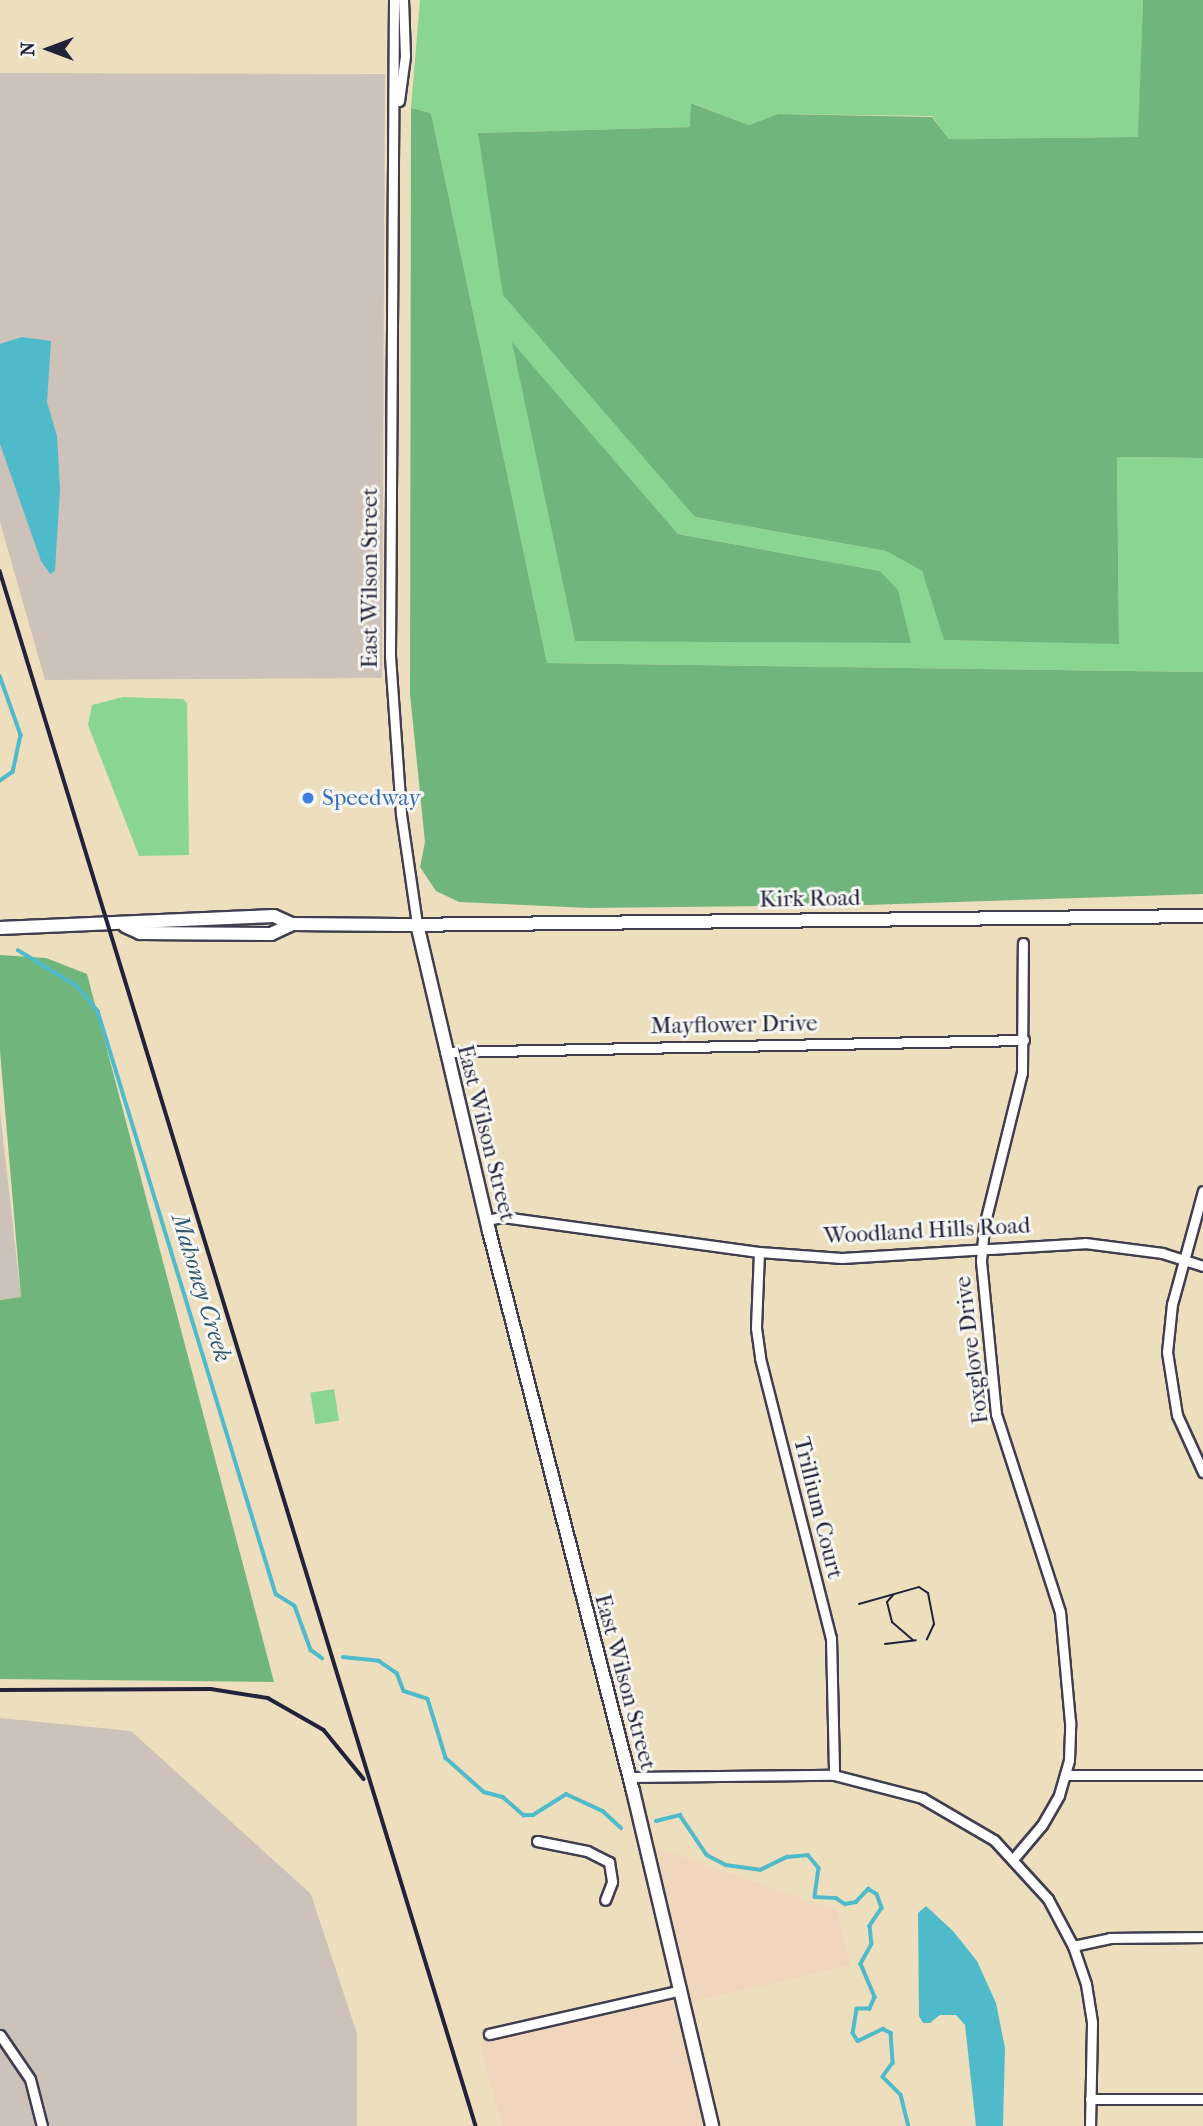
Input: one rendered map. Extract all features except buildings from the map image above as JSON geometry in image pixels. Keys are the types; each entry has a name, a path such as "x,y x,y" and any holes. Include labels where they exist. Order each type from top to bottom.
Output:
{"street":[{"path":"394,0 396,127"},
{"path":"396,127 405,56 403,0"},
{"name":"East Wilson Street","path":"396,127 390,656 400,804 417,924 486,1220 629,1777 712,2126"},
{"name":"Kirk Road","path":"0,928 125,926 140,933 271,933 292,924 1203,916"},
{"name":"Foxglove Drive","path":"1014,1858 1049,1814 1065,1775 1070,1722 1067,1648 1056,1595 996,1414 986,1344 980,1248 1022,1073 1023,943"},
{"name":"Mayflower Drive","path":"445,1052 1024,1040"},
{"path":"1203,1191 1170,1320 1168,1368 1181,1428 1203,1472"},
{"name":"Woodland Hills Road","path":"486,1220 503,1217 759,1252 842,1258 1085,1242 1185,1260 1203,1266"},
{"name":"Trillium Court","path":"759,1252 756,1328 760,1358 831,1639 834,1775"},
{"path":"1065,1775 1203,1774"},
{"path":"629,1777 834,1775 922,1798 973,1825 1014,1858 1048,1899 1073,1946 1092,2023 1090,2126"},
{"path":"537,1841 587,1851 609,1862 612,1882 605,1900"},
{"path":"1073,1946 1110,1938 1203,1937"},
{"path":"489,2034 681,1990"},
{"path":"0,2035 30,2079 42,2126"},
{"path":"1090,2099 1203,2099"}],"shaded area":[{"path":"0,73 385,74 382,678 45,680 0,522"},
{"path":"0,1111 21,1297 0,1300"},
{"path":"0,1718 131,1731 311,1894 357,2034 357,2126 0,2126"},
{"path":"651,1846 837,1910 850,1965 687,2003"},
{"path":"673,1996 705,2126 502,2126 480,2043"}],"green space":[{"path":"420,0 1143,0 1139,137 949,139 932,116 778,114 749,125 692,103 691,127 478,133 695,517 886,551 922,571 945,640 1119,643 1117,457 1203,458 1203,672 547,663 431,113 411,108","holes":["513,344 678,534 880,571 575,641"]},
{"path":"1143,0 1203,0 1203,458 1117,457 1119,644 944,640 922,571 886,551 695,517 503,295 478,133 690,127 691,103 749,125 778,114 932,117 949,139 1138,137"},
{"path":"411,108 431,113 547,663 1203,672 1203,894 867,905 589,908 459,902 436,891 420,867 425,842 410,694"},
{"path":"512,342 678,534 880,571 898,590 911,643 575,641"},
{"path":"123,697 183,699 187,703 189,855 139,856 88,725 92,705"},
{"path":"0,955 46,958 87,974 274,1682 0,1679 0,1300 21,1297 0,1051"},
{"path":"334,1389 339,1421 315,1424 310,1393"}],"water":[{"path":"22,337 51,341 47,402 57,436 60,489 55,571 50,574 41,561 0,444 0,344"},
{"path":"926,1906 953,1931 977,1961 996,2003 1005,2048 1003,2126 976,2126 965,2025 956,2015 940,2015 930,2023 923,2023 919,2016 918,1913"}],"waterway":[{"name":"Mahoney Creek","path":"0,676 21,735 13,772 0,781"},
{"name":"Mahoney Creek","path":"18,950 77,986 98,1011 276,1594 295,1606 311,1650 322,1658"},
{"name":"Mahoney Creek","path":"343,1657 379,1661 397,1673 404,1691 428,1699 446,1758 484,1792 503,1797 524,1815 533,1815 566,1794 603,1811 621,1828"},
{"name":"Mahoney Creek","path":"656,1821 680,1815 707,1855 726,1865 760,1870 787,1857 808,1855 819,1868 815,1897 836,1898 845,1904 856,1902 868,1889 877,1894 882,1908 870,1926 872,1944 861,1964 875,1997 870,2009 857,2009 853,2033 858,2041 883,2029 891,2033 893,2063 883,2077 901,2095 909,2126"}],"tram line":[{"path":"859,1604 919,1587 928,1593 934,1624 927,1639"},
{"path":"893,1595 887,1602 892,1622 913,1640"},
{"path":"885,1644 916,1640"}],"railway":[{"path":"0,571 476,2126"},
{"path":"0,1690 211,1689 268,1698 324,1730 364,1779"}],"place":[{"name":"Speedway","path":"308,798"}]}
